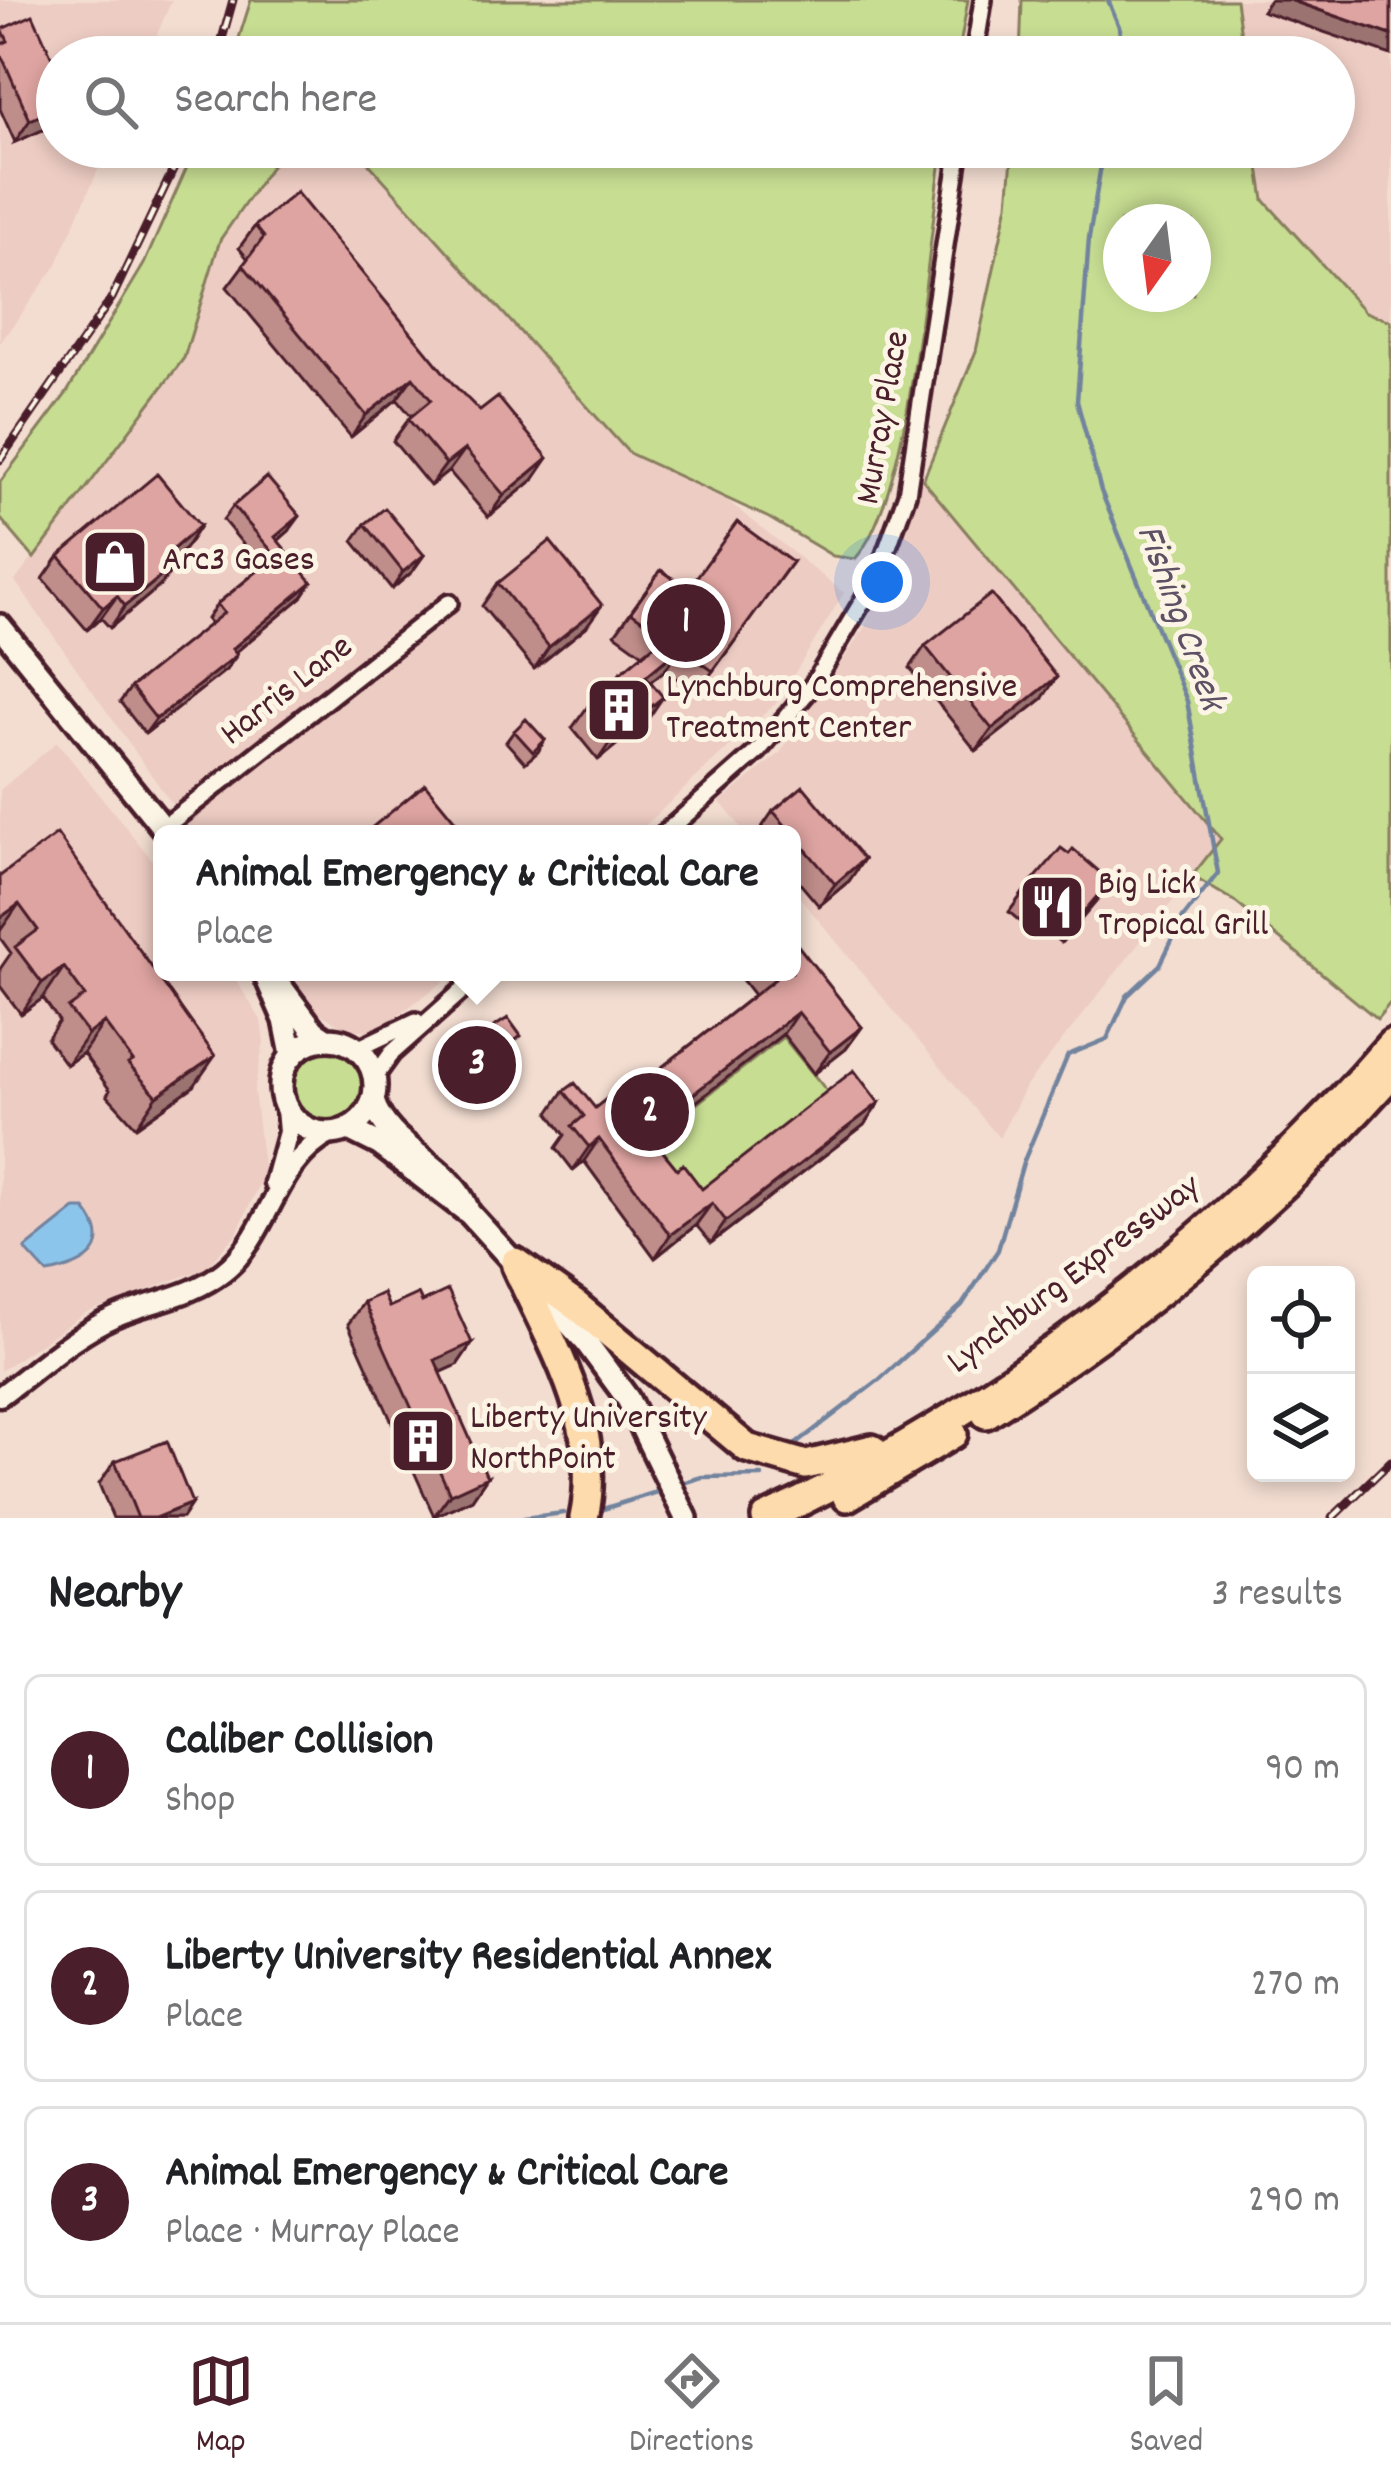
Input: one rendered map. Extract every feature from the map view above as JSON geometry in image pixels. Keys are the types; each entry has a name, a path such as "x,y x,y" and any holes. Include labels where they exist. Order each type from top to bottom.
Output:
{"highway":[{"name":"Lynchburg Expressway","path":"766,1518 926,1429 1046,1351 1184,1246 1276,1164 1391,1044"},
{"name":"Lynchburg Expressway","path":"806,1518 895,1471 1095,1339 1229,1232 1391,1074"},
{"path":"515,1262 577,1306 717,1427 769,1458 826,1463 926,1429"},
{"path":"515,1262 584,1420 591,1470 584,1518"}],"main road":[{"path":"0,626 160,825"},
{"path":"270,981 292,1055 281,1081 286,1109 307,1129 339,1131 379,1144 470,1214 609,1369 686,1518"},
{"path":"274,981 314,1031 357,1049 390,1132 451,1181 470,1214"},
{"path":"292,1055 326,1039"},
{"path":"339,1131 374,1090"}],"street":[{"path":"977,36 983,0"},
{"name":"Murray Place","path":"674,825 758,752 799,702 878,577 907,494 957,168"},
{"name":"Harris Lane","path":"172,825 449,603"},
{"path":"374,1090 435,1012 472,981"},
{"path":"357,1049 435,1012"},
{"path":"267,1204 286,1147 286,1109"},
{"path":"0,1396 111,1318 185,1294 226,1270 312,1144 339,1131"}],"shaded area":[{"path":"0,0 172,0 156,36 36,36 36,168 99,168 56,266 0,343"},
{"path":"1236,0 1391,0 1391,321 1365,312 1263,200 1259,168 1355,168 1355,36 1241,36"},
{"path":"270,168 373,168 628,453 724,498 844,593 777,702 646,825 187,825 15,581 184,358 220,240"},
{"path":"923,480 1221,840 1027,1085 999,1138 801,899 801,825 739,825 720,802 780,753 864,629"},
{"path":"57,742 153,861 153,981 237,981 261,1020 264,1043 254,1090 264,1174 237,1233 206,1268 85,1313 0,1371 0,790"},
{"path":"294,981 445,981 376,1031 347,1029 314,1010"}],"green space":[{"path":"251,0 968,0 962,36 240,36"},
{"path":"1022,0 1236,0 1241,36 1021,36"},
{"path":"187,168 270,168 220,240 184,358 34,558 0,518 0,482 66,394 144,264"},
{"path":"373,168 940,168 904,426 875,527 855,559 833,556 769,518 629,453"},
{"path":"1011,168 1259,168 1264,200 1365,312 1391,321 1391,1002 1377,1019 1234,901 1192,876 1221,839 923,480 976,351 1008,204"},
{"path":"783,1037 831,1096 689,1207 642,1146"},
{"path":"328,1051 352,1062 363,1086 352,1110 328,1121 304,1110 293,1086 304,1062"}],"water":[{"path":"75,1209 85,1209 94,1223 97,1245 85,1260 47,1273 25,1249"}],"building":[{"path":"1290,0 1391,0 1391,35"},
{"path":"33,15 42,36 36,36 36,117 30,120 0,52 0,45 8,41 2,29"},
{"path":"296,192 454,385 480,411 498,397 548,458 504,495 465,449 446,464 408,419 431,400 413,377 366,415 243,265 264,237 255,226"},
{"name":"Arc3 Gases","path":"157,474 200,526 167,554 176,564 125,606 117,596 103,608 59,556"},
{"path":"267,477 300,516 275,537 312,582 232,649 237,655 156,719 131,687 224,613 217,604 276,556 233,506"},
{"path":"385,508 424,555 403,572 365,524"},
{"path":"737,522 792,562 713,671 680,648 646,676 663,697 613,738 588,706 625,679 620,673 665,636 631,612 661,570 688,589"},
{"path":"550,541 602,605 549,647 498,583"},
{"path":"991,594 1057,677 992,729 925,646"},
{"path":"526,719 545,740 533,752 514,731"},
{"path":"425,784 457,823 454,825 375,825"},
{"path":"803,786 864,859 835,884 801,844 801,825 785,825 773,811"},
{"path":"57,834 153,969 153,981 162,981 215,1056 157,1096 128,1064 133,1061 104,1022 88,1034 68,1008 85,996 64,967 42,983 15,947 38,930 19,904 0,918 0,876"},
{"path":"1061,848 1069,854 1073,849 1110,881 1076,921 1045,895 1039,902 1025,890"},
{"path":"801,949 862,1027 830,1052 798,1012 646,1131 677,1169 683,1164 702,1189 854,1070 879,1103 726,1221 712,1203 670,1235 599,1139 589,1147 572,1126 584,1116 564,1091 575,1083 595,1108 615,1092 629,1093 772,981 801,981"},
{"path":"508,1018 521,1036 508,1046 517,1057 486,1079 478,1068 465,1078 453,1062 470,1042"},
{"path":"448,1290 472,1343 435,1360 487,1477 450,1494 364,1302 383,1293 389,1307 418,1294 422,1302"},
{"path":"167,1441 192,1503 155,1518 138,1518 115,1461"}],"waterway":[{"name":"Fishing Creek","path":"1108,0 1119,36"},
{"name":"Fishing Creek","path":"788,1450 880,1379 962,1305 998,1250 1023,1163 1068,1055 1107,1039 1127,996 1160,965 1183,918 1218,873 1187,701 1101,491 1077,401 1089,238 1101,168"},
{"name":"Fishing Creek","path":"679,1484 702,1477 762,1476"},
{"name":"Fishing Creek","path":"603,1509 663,1490"},
{"name":"Fishing Creek","path":"524,1518 564,1513"}],"railway":[{"path":"223,36 233,0"},
{"path":"0,460 112,298 174,168"},
{"path":"1332,1518 1391,1461"}],"place":[{"name":"Arc3 Gases","path":"115,562"},
{"name":"Caliber Collision","path":"686,623"},
{"name":"Lynchburg Comprehensive Treatment Center","path":"619,710"},
{"name":"Big Lick Tropical Grill","path":"1052,907"},
{"name":"Animal Emergency & Critical Care","path":"477,1065"},
{"name":"Liberty University Residential Annex","path":"650,1112"},
{"name":"Liberty University NorthPoint","path":"423,1441"}]}
